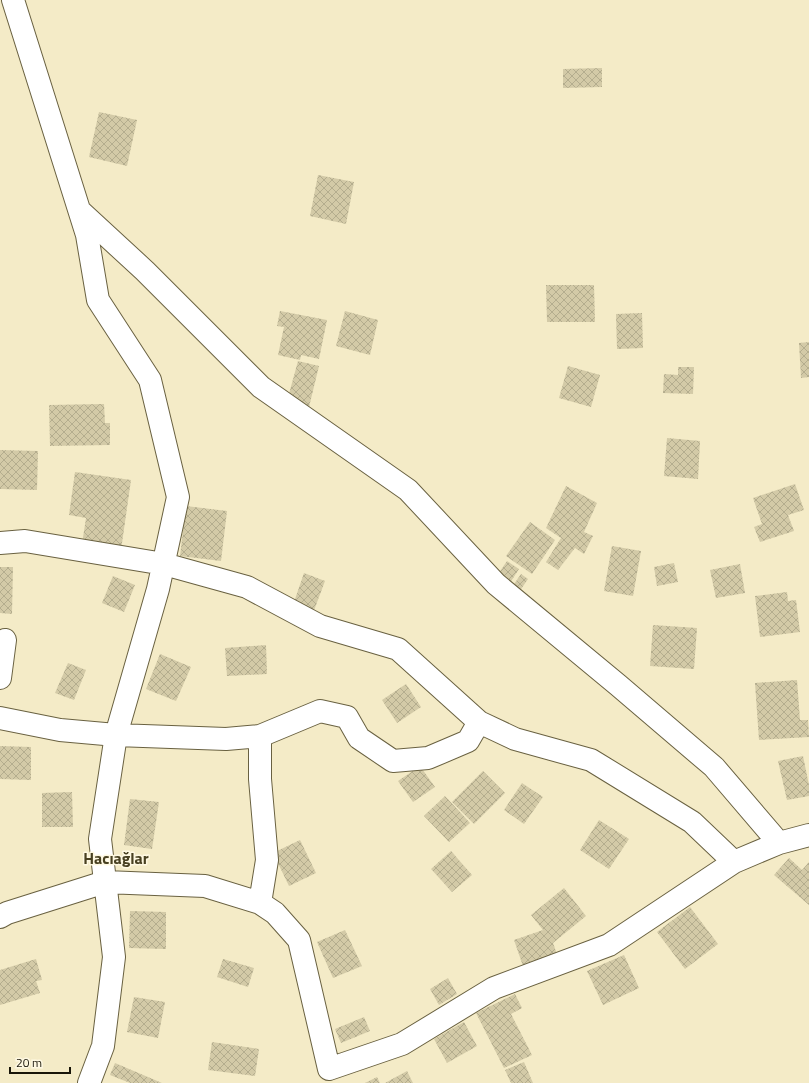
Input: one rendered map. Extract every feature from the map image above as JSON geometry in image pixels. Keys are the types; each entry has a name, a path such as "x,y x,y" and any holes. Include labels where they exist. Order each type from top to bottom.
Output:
{"street":[{"path":"13,0 87,235 98,300 150,380 178,496 158,589 116,735 100,839 114,957 103,1046 89,1083"},
{"path":"79,210 145,272 261,387 408,490 496,584 714,767 779,843"},
{"path":"0,543 25,541 164,564 248,587 320,626 398,649 480,722 515,739 591,760 692,822 734,862"},
{"path":"0,678 5,640"},
{"path":"0,718 60,730 116,735 226,739 260,736 320,712 347,717 359,738 393,761 428,758 468,741 480,722"},
{"path":"260,736 260,779 267,860 260,903"},
{"path":"0,917 7,912 105,882 205,886 260,903 275,913 299,940 322,1076 402,1044 494,988 609,945 734,862 779,843 809,835"}],"building":[{"path":"602,68 602,87 563,88 563,69"},
{"path":"99,112 137,120 127,166 89,157"},
{"path":"318,175 354,182 346,224 310,216"},
{"path":"546,285 594,285 595,322 547,322"},
{"path":"280,311 327,320 319,359 301,355 300,360 278,355 284,327 277,326"},
{"path":"345,311 378,320 370,355 336,346"},
{"path":"642,313 643,348 617,349 616,314"},
{"path":"809,342 809,377 801,378 799,343"},
{"path":"298,361 319,366 309,407 287,401"},
{"path":"568,366 600,375 591,407 559,398"},
{"path":"678,367 694,367 693,394 663,393 664,374 678,375"},
{"path":"104,404 105,423 110,423 110,445 50,446 49,405"},
{"path":"667,438 700,441 698,479 664,476"},
{"path":"0,450 38,451 37,490 0,489"},
{"path":"75,472 131,480 121,550 82,544 86,518 69,515"},
{"path":"795,484 804,510 788,515 794,531 760,542 754,527 762,524 753,498"},
{"path":"566,486 597,503 584,532 593,536 584,554 575,548 558,570 546,562 561,538 546,528"},
{"path":"186,506 227,511 221,561 180,556"},
{"path":"530,522 555,540 532,574 506,556"},
{"path":"612,546 641,551 633,596 604,591"},
{"path":"507,561 519,569 508,586 496,577"},
{"path":"674,563 678,582 657,586 654,567"},
{"path":"740,564 745,593 716,598 710,570"},
{"path":"0,567 13,567 12,614 0,613"},
{"path":"304,573 325,581 313,613 293,605"},
{"path":"521,574 528,579 517,595 510,590"},
{"path":"113,576 135,585 124,612 102,603"},
{"path":"787,592 788,601 796,600 800,632 760,637 755,596"},
{"path":"653,625 697,628 694,669 650,666"},
{"path":"266,645 267,674 227,676 225,648"},
{"path":"160,654 191,667 176,701 146,689"},
{"path":"68,663 86,670 74,700 55,693"},
{"path":"797,680 800,720 808,720 809,737 759,740 755,683"},
{"path":"406,684 421,707 397,723 382,700"},
{"path":"0,746 31,747 31,780 0,779"},
{"path":"803,756 809,785 809,796 787,800 778,761"},
{"path":"420,766 435,787 413,802 398,781"},
{"path":"483,771 505,793 474,824 452,802"},
{"path":"522,783 543,797 524,824 504,810"},
{"path":"72,792 73,827 42,827 42,793"},
{"path":"445,796 470,823 449,842 424,816"},
{"path":"130,799 159,802 152,849 124,845"},
{"path":"599,820 629,839 609,869 580,850"},
{"path":"300,840 316,873 289,886 273,853"},
{"path":"451,851 472,875 452,892 431,869"},
{"path":"789,858 802,870 809,862 809,905 774,875"},
{"path":"564,888 586,916 553,943 558,957 524,969 514,940 543,930 531,915"},
{"path":"690,907 718,944 685,969 657,932"},
{"path":"130,911 166,912 166,949 129,948"},
{"path":"345,930 362,966 333,978 317,942"},
{"path":"624,955 639,988 603,1005 587,971"},
{"path":"36,959 42,980 36,981 40,993 0,1005 0,970"},
{"path":"223,959 254,968 248,987 217,977"},
{"path":"448,978 457,994 439,1005 430,989"},
{"path":"515,994 522,1008 511,1014 532,1055 504,1068 476,1013"},
{"path":"134,997 165,1002 158,1038 127,1032"},
{"path":"364,1017 370,1031 341,1043 335,1029"},
{"path":"464,1022 477,1046 447,1063 434,1039"},
{"path":"212,1042 259,1049 255,1076 208,1070"},
{"path":"524,1062 533,1083 511,1083 505,1070"},
{"path":"115,1063 162,1083 130,1083 110,1075"},
{"path":"407,1071 413,1083 385,1083"},
{"path":"377,1077 380,1083 365,1083"}],"district":[{"name":"Hacıağlar","path":"116,858"}]}
